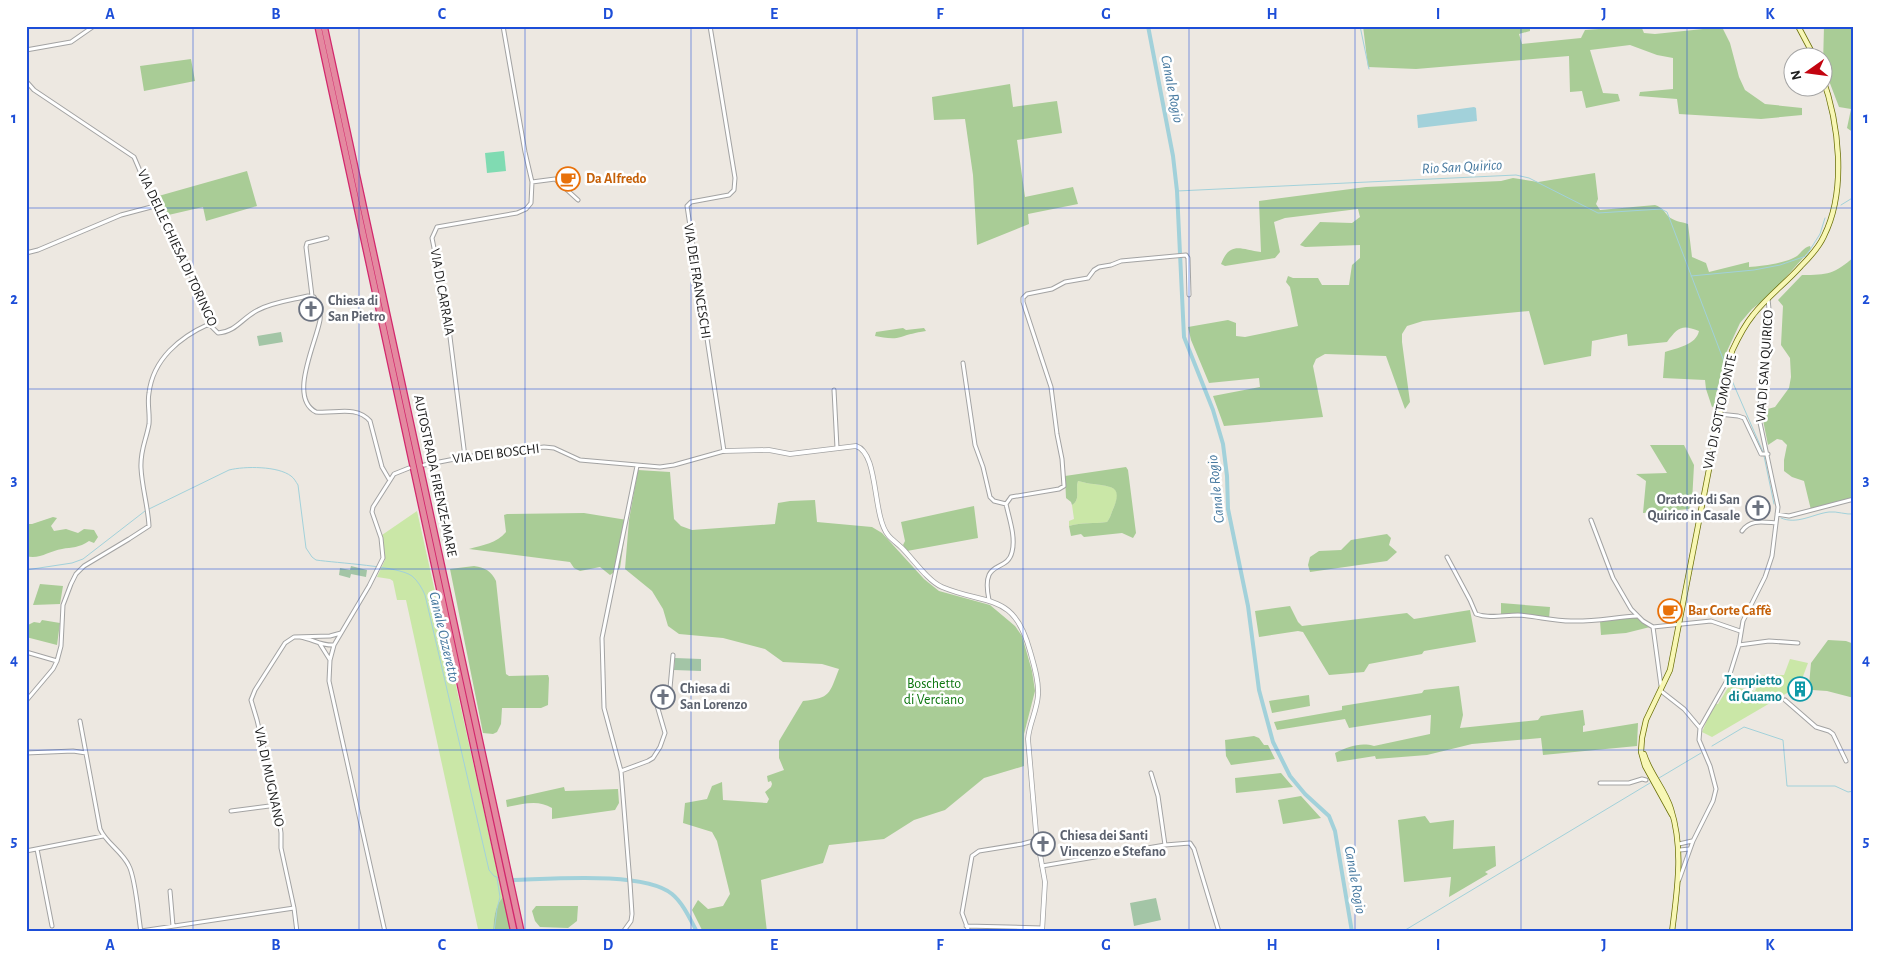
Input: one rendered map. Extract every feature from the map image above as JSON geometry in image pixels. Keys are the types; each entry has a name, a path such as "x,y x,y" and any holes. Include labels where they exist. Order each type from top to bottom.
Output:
{"highway":[{"name":"AUTOSTRADA FIRENZE-MARE","path":"318,26 514,932"},
{"name":"AUTOSTRADA FIRENZE-MARE","path":"324,26 522,932"}],"main road":[{"path":"1798,26 1809,48"},
{"name":"VIA DI SOTTOMONTE","path":"1672,815 1648,781 1642,744 1646,720 1670,670 1732,351 1742,331 1754,314 1800,268 1820,242 1830,222 1837,183 1836,132 1829,98"},
{"name":"VIA DI SOTTOMONTE","path":"1642,744 1648,767 1667,800 1680,850 1672,932"}],"street":[{"path":"26,50 71,42 94,26"},
{"name":"VIA DI CARRAIA","path":"465,457 447,313 432,238 433,232 437,227 517,213 526,209 531,202 532,182 503,26"},
{"name":"VIA DEI FRANCESCHI","path":"710,26 735,178 734,190 732,194 691,202 687,206 724,451"},
{"name":"VIA DELLE CHIESA DI TORINGO","path":"26,81 34,90 131,153 140,167 155,206 188,266 209,324 218,333 234,329 251,314 263,307 312,296"},
{"path":"532,182 554,179 578,200"},
{"path":"26,253 38,250 121,215 155,206"},
{"path":"327,238 308,242 306,247 312,296 316,299 320,320 309,355 304,397 308,406 316,412 350,411 362,413 366,416 370,420 382,467 390,479"},
{"path":"1006,504 1012,497 1059,489 1064,486 1051,387 1023,298 1027,294 1052,290 1065,282 1088,278 1099,267 1121,261 1184,255 1188,258 1189,295"},
{"name":"VIA DI SAN QUIRICO","path":"1700,728 1729,677 1739,645 1743,621 1766,577 1772,556 1778,507 1765,455 1759,408 1765,383 1770,319 1768,300"},
{"path":"26,701 57,661 62,642 63,605 72,581 84,566 148,527 140,451 148,431 149,393 155,373 164,356 179,341 194,330 209,324"},
{"path":"963,363 975,446 990,497 994,501 1006,504"},
{"path":"834,390 837,448"},
{"path":"1719,414 1744,418 1765,455"},
{"name":"VIA DEI BOSCHI","path":"424,465 465,457 544,447 554,448 580,460 660,467 724,451 769,450 790,454 856,446 864,450 870,464 882,525 888,536 941,587 989,600 1006,609 1018,620 1025,633 1034,663 1038,695 1029,726 1028,740 1037,840 1045,898 1042,930"},
{"path":"624,932 631,921 632,914 630,883 621,771 604,708 602,638 637,466"},
{"path":"385,932 329,681 330,660 334,644 381,564 383,548 372,512 373,507 394,474 409,468"},
{"path":"1777,514 1789,516 1854,499"},
{"path":"989,600 986,582 989,574 1006,560 1012,551 1013,538 1006,504"},
{"path":"1591,520 1613,578 1637,616 1653,627 1711,621 1740,631"},
{"path":"1742,531 1747,525 1752,523 1776,523"},
{"path":"1447,557 1476,614 1484,617 1506,615 1533,616 1573,621 1637,616"},
{"path":"1653,627 1661,690 1684,709 1700,728 1700,740 1716,789 1713,801 1693,841 1678,883"},
{"path":"294,637 326,636 341,633"},
{"path":"326,636 334,644"},
{"path":"294,637 310,639 325,646 334,644"},
{"name":"VIA DI MUGNANO","path":"294,637 285,643 255,690 251,700 258,720 277,805 281,848 294,908 297,932"},
{"path":"1739,645 1769,640 1798,643"},
{"path":"320,644 330,660"},
{"path":"26,652 57,661"},
{"path":"621,771 653,758 660,747 665,733 656,702 656,692 670,688 673,655"},
{"path":"1785,700 1816,727 1833,734 1846,761"},
{"path":"80,721 103,836 119,852 129,866 141,932 294,908"},
{"path":"26,753 73,751 86,753"},
{"path":"1151,773 1158,796 1165,845"},
{"path":"1600,783 1629,783 1642,779 1648,781"},
{"path":"231,811 277,805"},
{"path":"26,851 103,836"},
{"path":"969,932 962,913 972,856 979,851 1037,840"},
{"path":"1679,844 1693,841"},
{"path":"1042,866 1165,845 1190,843 1192,844 1219,932"},
{"path":"37,849 52,926"},
{"path":"1680,850 1690,849"},
{"path":"170,891 173,926"},
{"path":"966,926 1042,930"}],"green space":[{"path":"1363,26 1530,26 1530,31 1519,34 1522,44 1581,38 1585,30 1641,26 1644,33 1655,34 1722,27 1730,43 1739,77 1745,90 1765,104 1802,108 1802,115 1761,119 1679,114 1677,99 1639,96 1640,92 1673,89 1673,58 1657,55 1630,45 1590,50 1603,93 1618,94 1620,101 1586,108 1582,91 1570,92 1569,56 1416,69 1368,67"},
{"path":"1824,26 1854,26 1854,133 1847,128 1851,109 1839,107 1832,89 1832,48 1823,48"},
{"path":"191,59 195,81 144,91 140,66"},
{"path":"1010,84 1013,107 1057,101 1062,133 1017,140 1025,197 1073,187 1078,204 1028,214 1029,224 977,245 973,175 965,119 934,120 932,97"},
{"path":"504,151 506,171 487,173 485,153"},
{"path":"247,171 257,206 206,221 203,207 164,216 155,197"},
{"path":"1595,173 1598,199 1596,204 1600,210 1655,205 1660,207 1670,218 1688,224 1692,257 1706,263 1709,272 1749,262 1749,267 1781,262 1797,256 1810,246 1811,249 1770,295 1752,309 1740,323 1727,351 1715,398 1716,406 1712,407 1705,380 1663,378 1665,352 1690,343 1699,331 1684,327 1677,330 1667,342 1628,346 1627,334 1592,341 1591,356 1544,365 1529,311 1423,321 1407,326 1402,334 1402,342 1410,402 1405,409 1386,356 1325,354 1316,359 1313,366 1323,417 1224,426 1213,396 1260,387 1259,378 1209,383 1191,340 1188,327 1228,320 1236,323 1236,336 1245,337 1298,326 1290,287 1286,282 1288,276 1293,278 1318,278 1322,285 1349,285 1352,265 1360,258 1360,245 1305,247 1300,245 1320,222 1352,223 1360,217 1358,209 1285,218 1274,222 1280,252 1275,258 1225,266 1221,264 1224,257 1232,249 1241,248 1261,252 1259,201 1366,187 1501,181 1513,178 1538,182"},
{"path":"1854,257 1854,497 1811,510 1804,481 1792,477 1784,471 1787,445 1782,440 1777,439 1768,445 1762,415 1764,410 1775,407 1789,388 1791,377 1790,358 1781,345 1783,306 1778,300 1802,275 1818,275 1836,270"},
{"path":"903,328 906,330 924,328 926,331 894,338 875,336 876,332"},
{"path":"281,332 283,342 259,346 257,336"},
{"path":"1650,445 1684,445 1694,465 1692,502 1689,509 1643,513 1646,481 1636,474 1667,473"},
{"path":"1126,467 1128,470 1136,533 1133,538 1122,533 1084,537 1081,534 1071,536 1069,526 1107,522 1117,495 1116,491 1110,487 1078,481 1077,497 1072,505 1066,498 1065,476"},
{"name":"Boschetto di Verciano","path":"638,470 670,472 674,519 681,526 692,530 775,524 778,503 815,500 817,522 872,527 882,533 924,579 939,591 990,605 1015,626 1022,636 1032,671 1035,691 1024,734 1024,766 984,778 945,810 914,820 884,839 829,845 823,863 761,880 767,932 703,932 692,910 698,900 708,909 723,906 730,894 717,841 712,832 683,823 685,803 707,799 712,786 722,782 723,800 767,803 769,799 765,792 772,784 771,781 768,782 767,776 784,770 779,758 779,741 803,701 819,698 828,693 839,669 822,664 783,662 765,649 723,638 679,634 668,626 663,609 652,591 625,569 629,520"},
{"path":"1078,481 1111,487 1116,491 1116,500 1107,522 1069,526 1069,521 1074,519 1072,505 1077,497"},
{"path":"974,506 978,538 907,551 903,545 905,541 901,522"},
{"path":"417,511 503,897 496,909 493,932 470,932 478,929 406,600 397,600 393,581 377,577 385,560 382,535"},
{"path":"584,513 627,520 620,568 610,575 600,567 580,571 574,568 570,562 469,549 489,543 502,536 506,532 504,515 507,514"},
{"path":"53,517 57,518 51,526 54,531 66,529 78,533 84,529 94,530 98,537 94,543 89,541 79,546 57,550 40,556 26,556 26,524 32,524"},
{"path":"1387,534 1391,538 1389,545 1397,552 1387,561 1310,572 1308,565 1310,557 1319,551 1341,550 1351,540"},
{"path":"351,566 367,570 366,577 351,574 350,578 339,575 340,568 350,570"},
{"path":"474,566 488,570 496,581 506,674 509,676 548,675 549,678 548,705 541,708 502,708 501,724 497,732 493,734 483,733 450,569"},
{"path":"40,584 63,586 60,604 33,605"},
{"path":"1501,603 1550,607 1549,619 1501,614"},
{"path":"1290,606 1302,626 1407,613 1414,619 1470,610 1476,642 1424,651 1422,654 1369,664 1364,672 1329,675 1303,632 1298,631 1259,637 1255,611"},
{"path":"1635,616 1650,627 1626,633 1601,635 1600,621"},
{"path":"42,620 60,623 57,645 26,637 26,626 34,622 40,623"},
{"path":"1828,640 1846,641 1854,644 1854,698 1827,691 1812,690 1809,685 1811,663"},
{"path":"675,658 701,659 701,671 674,670"},
{"path":"1790,659 1808,663 1802,679 1793,682 1794,689 1712,737 1702,732 1714,704 1718,704 1729,686 1755,691 1762,675 1784,675"},
{"path":"1459,686 1463,715 1460,728 1538,720 1541,716 1583,710 1585,725 1583,726 1583,732 1638,723 1637,746 1543,755 1541,738 1472,744 1427,755 1376,759 1375,756 1337,762 1335,753 1349,747 1359,745 1374,746 1430,734 1431,715 1349,728 1345,719 1277,730 1274,722 1342,710 1342,706 1422,693 1424,690"},
{"path":"1309,695 1310,706 1272,713 1269,701"},
{"path":"1254,736 1259,738 1264,745 1268,745 1275,759 1231,765 1226,756 1225,740"},
{"path":"1281,773 1293,787 1236,793 1235,778"},
{"path":"564,787 565,791 618,789 619,803 615,810 552,819 552,808 547,805 530,803 507,807 506,800"},
{"path":"1301,796 1321,818 1283,824 1278,800"},
{"path":"1425,816 1430,823 1454,820 1453,849 1495,846 1496,866 1485,872 1488,874 1449,897 1451,877 1404,882 1398,820"},
{"path":"503,897 511,932 493,932 496,909"},
{"path":"1156,898 1161,920 1134,926 1130,903"},
{"path":"536,906 578,906 577,921 568,928 540,927 535,921 532,911"}],"water":[{"path":"1476,108 1477,121 1418,128 1417,115"}],"waterway":[{"name":"Canale Rogio","path":"1148,26 1173,156 1177,191 1184,337 1213,410 1223,444 1227,476 1228,509 1248,606 1259,690 1273,742 1290,776 1305,794 1329,816 1335,831 1352,932"},
{"path":"1360,26 1369,69"},
{"name":"Rio San Quirico","path":"1177,191 1516,175 1529,178 1598,213 1661,209 1667,212 1725,364"},
{"path":"1841,205 1854,197"},
{"path":"1691,276 1754,270 1780,265 1806,256 1820,234 1825,218"},
{"name":"Rio San Quirico","path":"1730,376 1763,452"},
{"name":"Rio San Quirico","path":"1764,456 1774,504"},
{"name":"Canale Ozzeretto","path":"149,509 229,470 244,468 278,470 291,476 298,485 306,548 312,557 316,560 367,565 394,570 414,578 425,595 489,870 494,876 499,878"},
{"name":"Canale Ozzeretto","path":"26,570 72,563 83,559 145,511"},
{"name":"Rio San Quirico","path":"1781,518 1799,520 1829,512 1854,514"},
{"path":"1712,746 1744,727 1783,740 1787,786 1835,786 1848,792 1854,791"},
{"path":"1659,778 1701,753"},
{"path":"1402,932 1650,783"},
{"path":"494,932 500,897 497,878"},
{"name":"Canale Ozzeretto","path":"514,880 619,879 659,887 672,894 680,902 697,932"}],"place":[{"name":"Da Alfredo","path":"568,179"},
{"name":"Chiesa di San Pietro","path":"311,309"},
{"name":"Oratorio di San Quirico in Casale","path":"1758,508"},
{"name":"Bar Corte Caffè","path":"1670,611"},
{"name":"Tempietto di Guamo","path":"1800,689"},
{"name":"Chiesa di San Lorenzo","path":"663,697"},
{"name":"Chiesa dei Santi Vincenzo e Stefano","path":"1043,844"}]}
